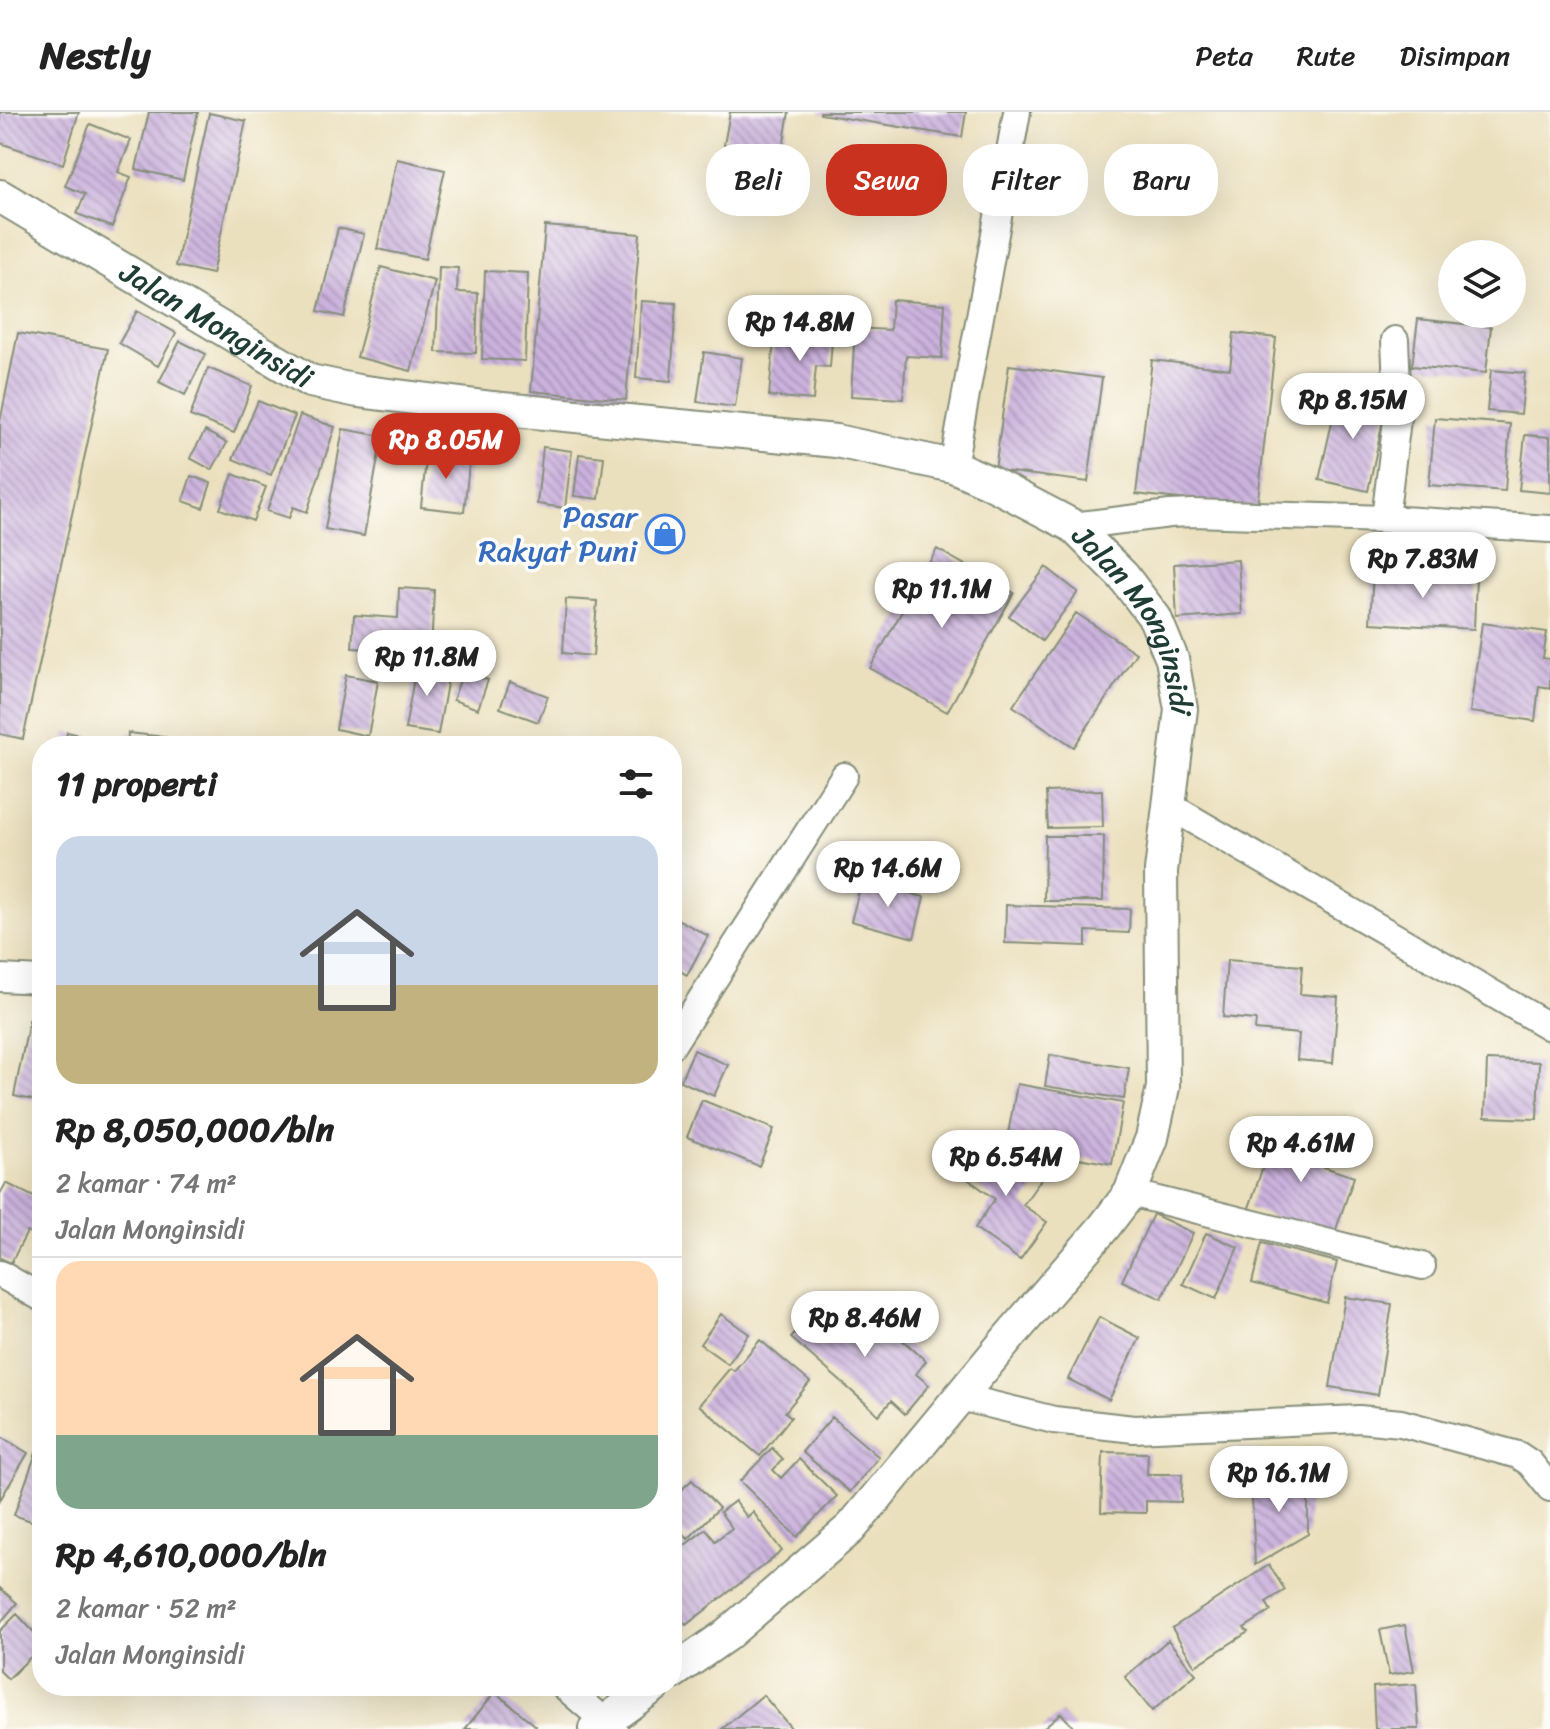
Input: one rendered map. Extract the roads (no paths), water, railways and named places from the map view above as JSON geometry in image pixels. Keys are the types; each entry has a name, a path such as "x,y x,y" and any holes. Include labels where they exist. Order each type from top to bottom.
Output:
{"street":[{"path":"953,466 1017,112"},
{"name":"Jalan Monginsidi","path":"0,196 310,381 358,391 493,408 836,441 953,466 1073,526 1123,576 1155,618 1172,659 1181,709 1161,871 1163,1087 1152,1138 1130,1193 851,1528 725,1636 682,1666"},
{"path":"1385,519 1398,411 1395,340"},
{"path":"1073,526 1181,514 1385,519 1550,529"},
{"path":"682,1029 844,776"},
{"path":"1168,805 1550,1027"},
{"path":"0,978 32,980"},
{"path":"1130,1193 1422,1266"},
{"path":"0,1274 32,1292"},
{"path":"960,1397 1054,1420 1134,1429 1359,1419 1396,1422 1518,1455 1530,1463 1550,1488"},
{"path":"574,1696 605,1726 642,1696"}],"place":[{"name":"Pasar Rakyat Puni","path":"665,534"}]}
